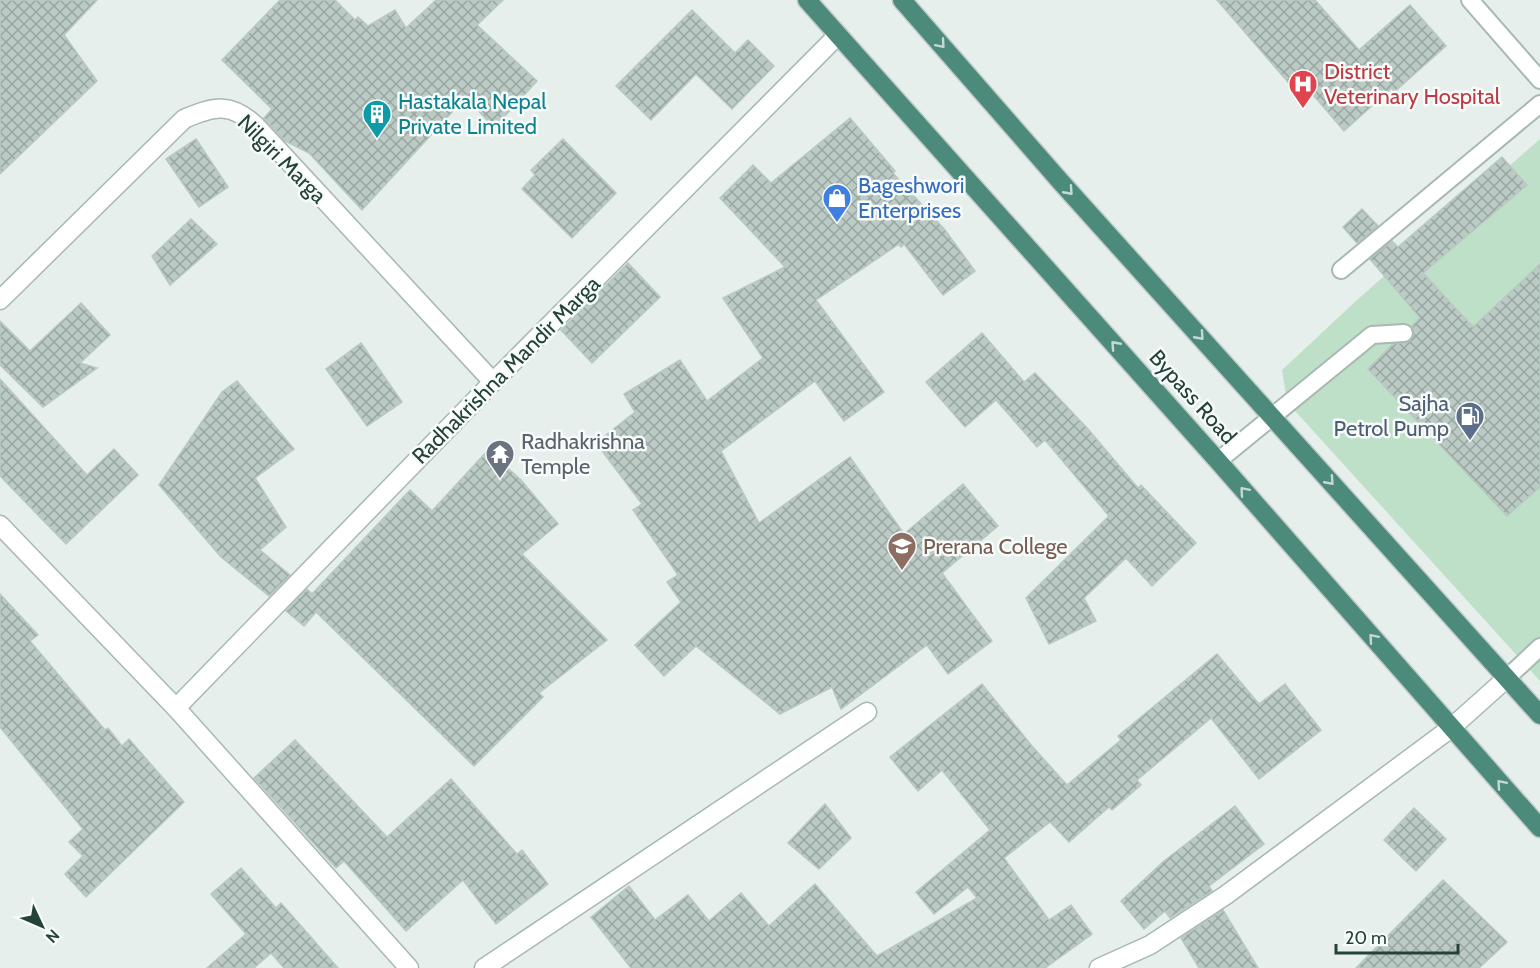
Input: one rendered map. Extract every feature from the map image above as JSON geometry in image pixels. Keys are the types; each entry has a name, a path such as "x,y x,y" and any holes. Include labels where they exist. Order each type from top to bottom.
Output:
{"highway":[{"name":"Bypass Road","path":"807,0 1218,461 1540,828"},
{"name":"Bypass Road","path":"902,0 1060,181 1540,715"}],"street":[{"name":"Radhakrishna Mandir Marga","path":"176,708 493,382 838,35"},
{"name":"Nilgiri Marga","path":"0,300 184,119 222,107 242,113 256,126 493,382"},
{"path":"0,525 176,708 409,968"},
{"path":"1099,968 1150,945 1226,895 1451,728 1508,677"},
{"path":"484,968 867,712"}],"lane":[{"path":"1470,0 1540,80"},
{"path":"1341,270 1540,104"},
{"path":"1218,461 1372,335 1404,333"},
{"path":"1508,677 1540,647"}],"green space":[{"path":"1540,139 1540,681 1287,402 1282,370 1357,300"}],"building":[{"path":"0,0 97,0 64,35 97,81 0,174"},
{"path":"280,0 335,0 355,20 358,17 368,26 395,10 406,28 436,0 503,0 477,25 537,81 494,128 466,97 362,210 309,153 285,141 264,118 272,109 222,60"},
{"path":"1217,0 1315,0 1359,50 1410,5 1446,46 1393,93 1393,87 1344,131 1308,89 1300,96"},
{"path":"692,10 735,53 748,40 774,66 732,109 696,74 651,120 616,86"},
{"path":"850,118 895,171 893,173 945,230 975,271 943,295 904,244 901,247 899,244 816,300 884,392 844,421 815,381 721,451 759,523 850,457 904,534 963,484 998,526 942,573 992,641 948,674 927,645 841,709 832,687 780,714 696,646 664,676 635,645 681,602 667,582 678,575 633,510 642,504 596,443 635,412 624,394 680,360 707,401 763,358 723,298 785,267 720,198 753,165 771,183"},
{"path":"196,139 228,187 199,207 166,159"},
{"path":"563,139 616,193 572,238 522,189 535,175 531,170"},
{"path":"1502,157 1527,185 1423,273 1473,327 1540,264 1540,487 1507,516 1368,369 1393,344 1410,341 1414,333 1412,326 1420,318 1370,259 1392,241 1398,247"},
{"path":"1362,209 1378,226 1357,243 1343,227"},
{"path":"191,219 217,244 170,285 152,256"},
{"path":"628,263 660,297 592,363 561,330"},
{"path":"81,303 110,335 80,363 97,368 43,407 0,365 0,321 30,351"},
{"path":"982,333 1024,382 1035,373 1088,429 1138,488 1141,485 1196,543 1152,586 1126,558 1084,598 1096,621 1049,644 1026,598 1109,516 1045,440 1037,447 996,400 965,427 926,382"},
{"path":"361,343 402,402 367,426 326,369"},
{"path":"0,379 87,475 114,449 138,475 66,544 0,476"},
{"path":"237,381 294,449 255,478 286,527 260,550 290,575 269,596 221,557 159,485 222,392"},
{"path":"488,450 521,480 558,524 522,554 607,640 539,693 543,697 474,766 316,612 304,626 286,611 307,589 312,594 410,490 432,511"},
{"path":"0,594 38,635 30,641 105,730 108,728 122,746 129,739 184,802 86,897 65,874 83,856 69,842 83,829 0,727"},
{"path":"1217,654 1259,704 1285,684 1321,730 1259,779 1211,718 1137,780 1141,785 1112,810 1109,807 1069,842 1050,822 1004,858 1049,920 1071,905 1092,934 1045,968 631,968 591,917 629,886 655,920 688,895 709,921 741,893 769,926 815,884 877,956 977,898 968,887 934,914 916,892 990,830 942,770 918,791 890,757 982,684 1067,785 1121,740 1118,736"},
{"path":"295,740 387,837 451,779 517,854 522,850 548,884 496,924 463,880 406,931 344,861 336,868 254,778"},
{"path":"825,804 851,838 819,869 788,843"},
{"path":"1235,806 1264,844 1209,886 1212,891 1170,918 1165,911 1144,929 1121,901 1164,861"},
{"path":"1414,808 1446,839 1416,871 1384,840"},
{"path":"241,868 276,908 281,903 338,968 284,968 271,953 254,968 207,968 246,934 211,894"},
{"path":"1443,880 1507,942 1479,968 1356,968"},
{"path":"1223,910 1258,968 1199,968 1181,938"}],"place":[{"name":"District Veterinary Hospital","path":"1303,110"},
{"name":"Hastakala Nepal Private Limited","path":"377,140"},
{"name":"Bageshwori Enterprises","path":"837,224"},
{"name":"Sajha Petrol Pump","path":"1470,442"},
{"name":"Radhakrishna Temple","path":"500,480"},
{"name":"Prerana College","path":"902,572"}]}
